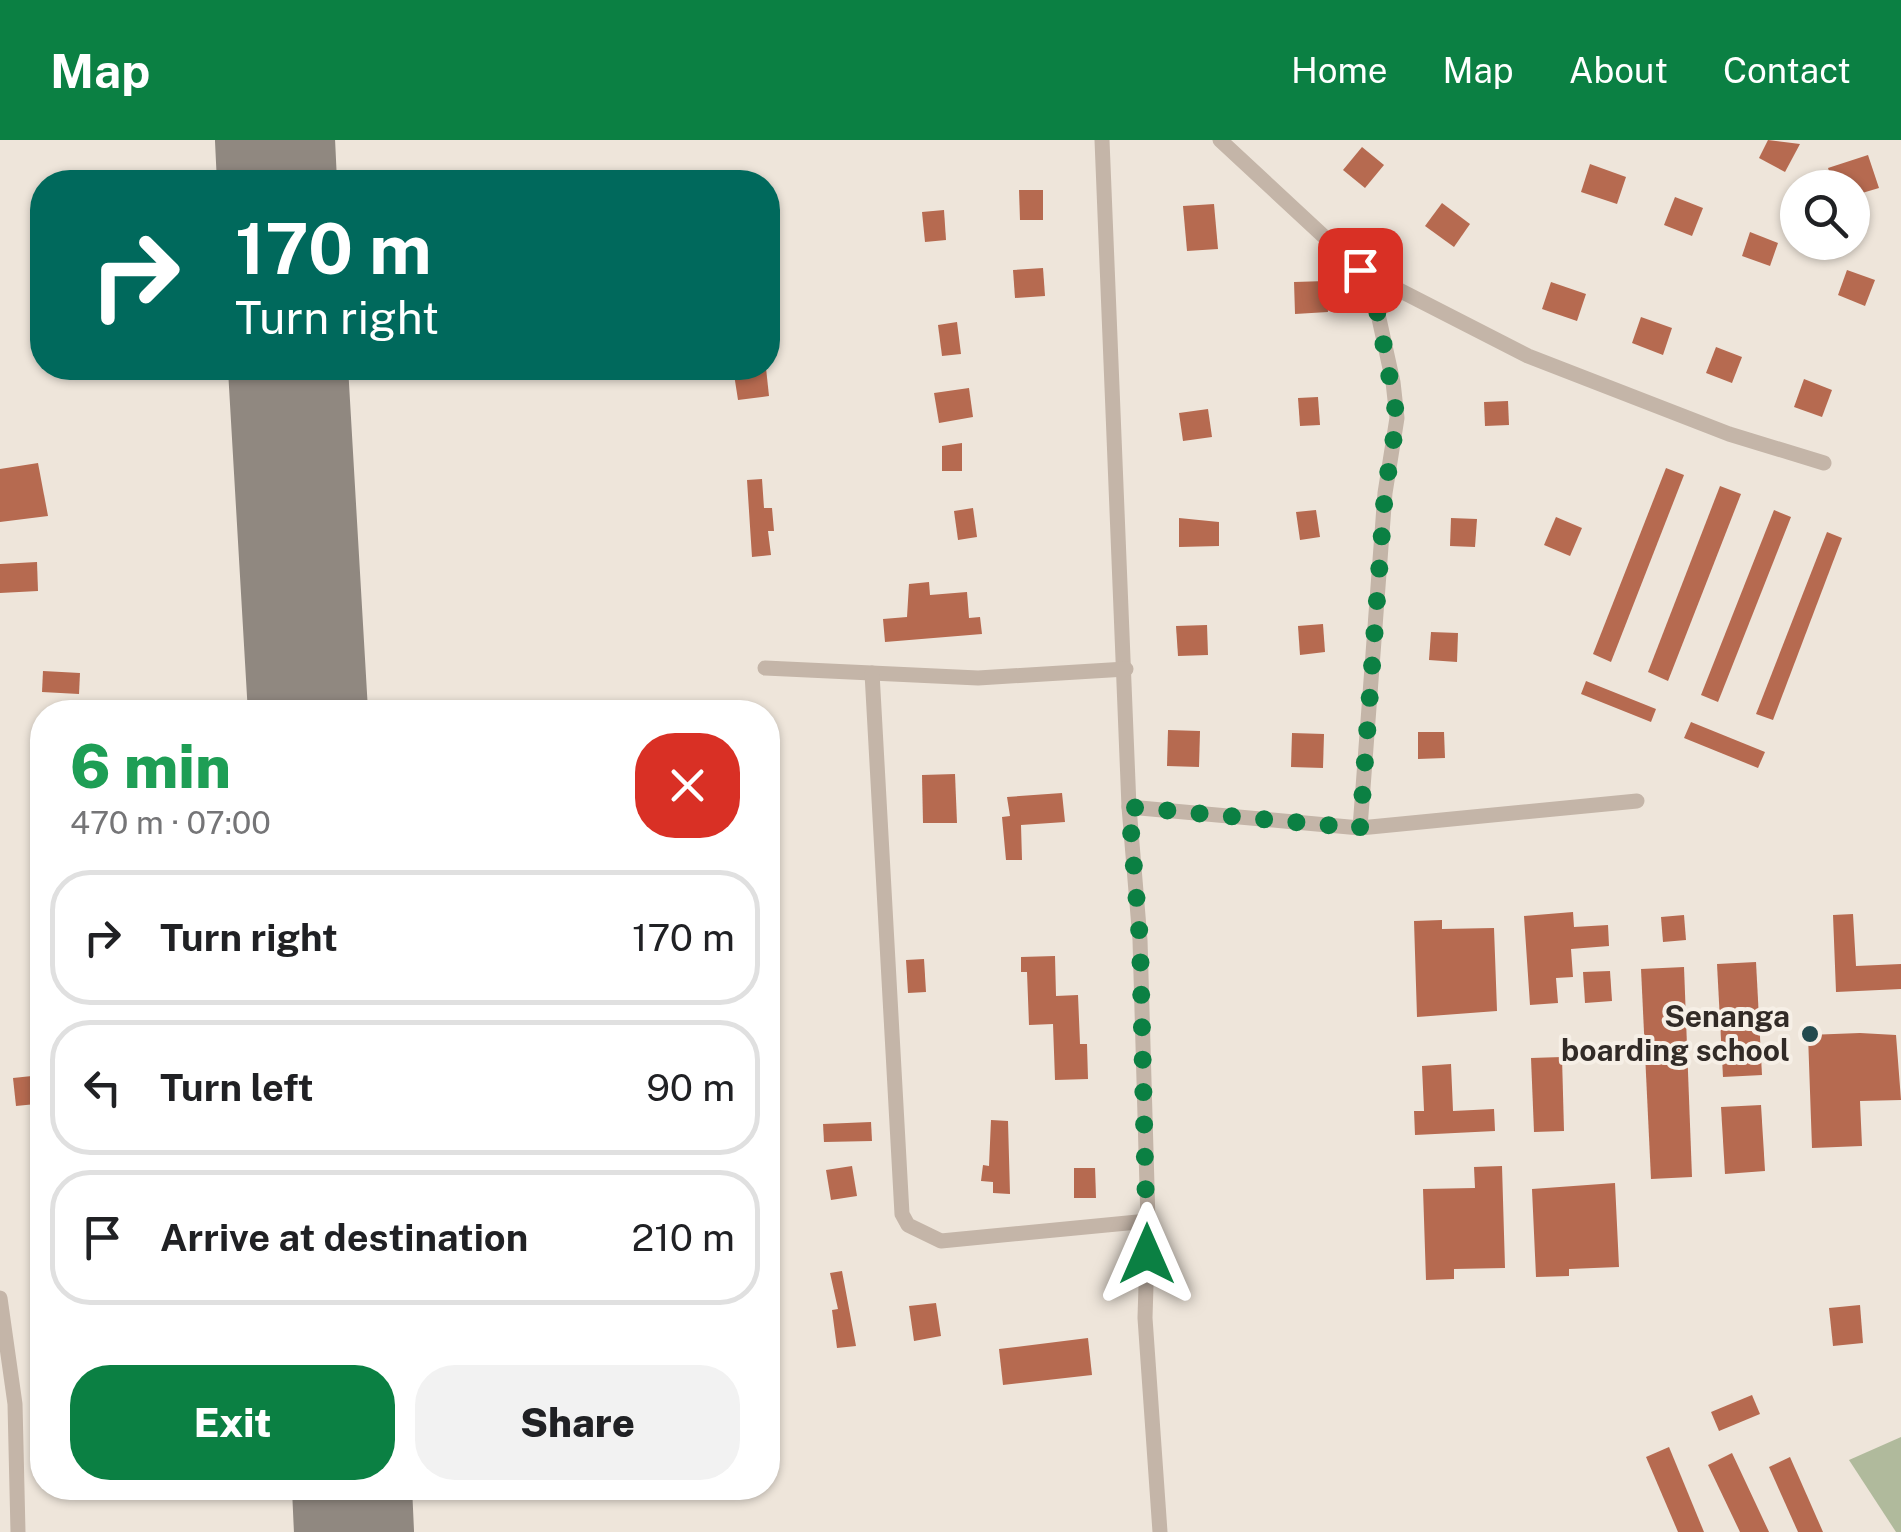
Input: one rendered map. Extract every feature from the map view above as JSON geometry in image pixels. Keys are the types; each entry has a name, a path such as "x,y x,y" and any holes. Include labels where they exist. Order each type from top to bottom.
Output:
{"street":[{"path":"1102,140 1129,807 1140,940 1148,1221 1145,1318 1160,1532"},
{"path":"1220,140 1360,270 1528,356 1729,434 1824,462"},
{"path":"1360,270 1378,314 1397,418 1385,492 1360,828"},
{"path":"765,668 978,678 1126,669"},
{"path":"872,673 902,1214 908,1226 941,1241 1148,1221"},
{"path":"1129,807 1360,828 1637,801"},
{"path":"0,1298 16,1404 18,1532"}],"green space":[{"path":"1901,1437 1901,1532 1896,1532 1849,1460"}],"building":[{"path":"1768,140 1800,144 1786,170 1759,158"},
{"path":"1362,147 1384,165 1365,188 1343,170"},
{"path":"1868,155 1879,188 1870,191 1870,170 1828,168"},
{"path":"1590,164 1626,177 1617,204 1581,192"},
{"path":"1019,190 1043,190 1043,220 1020,220"},
{"path":"1675,197 1703,208 1692,236 1664,225"},
{"path":"1442,203 1470,224 1454,247 1425,226"},
{"path":"1214,204 1218,249 1187,251 1183,206"},
{"path":"944,210 946,240 925,242 922,212"},
{"path":"1750,232 1778,243 1770,266 1742,256"},
{"path":"1043,268 1045,296 1015,298 1013,270"},
{"path":"1847,270 1875,280 1865,306 1838,295"},
{"path":"1326,281 1328,312 1295,314 1294,282"},
{"path":"1551,282 1586,294 1577,321 1542,309"},
{"path":"1641,317 1672,328 1663,355 1632,343"},
{"path":"957,322 961,354 942,356 938,325"},
{"path":"1716,347 1742,357 1732,383 1706,373"},
{"path":"1804,379 1832,390 1822,417 1794,407"},
{"path":"735,380 767,380 769,396 738,400"},
{"path":"969,388 973,417 939,423 934,393"},
{"path":"1318,397 1320,425 1300,426 1298,398"},
{"path":"1508,401 1509,425 1485,426 1484,402"},
{"path":"1208,409 1212,437 1183,441 1179,413"},
{"path":"962,443 962,471 942,471 942,446"},
{"path":"38,463 48,516 0,522 0,469"},
{"path":"1666,468 1684,475 1611,662 1593,654"},
{"path":"762,479 764,508 772,508 774,531 768,531 771,555 752,557 747,480"},
{"path":"1720,486 1741,494 1668,681 1648,672"},
{"path":"973,508 977,537 958,540 954,511"},
{"path":"1316,510 1320,537 1300,540 1296,512"},
{"path":"1774,510 1791,517 1718,702 1701,695"},
{"path":"1556,517 1582,528 1570,556 1544,545"},
{"path":"1179,518 1219,522 1219,546 1179,547"},
{"path":"1451,518 1477,519 1475,547 1450,546"},
{"path":"1827,532 1842,538 1773,720 1756,714"},
{"path":"37,562 38,591 0,593 0,564"},
{"path":"929,582 930,595 967,592 969,618 980,617 982,634 885,642 883,619 907,617 909,584"},
{"path":"1323,624 1325,652 1300,655 1298,626"},
{"path":"1207,625 1208,655 1178,656 1176,626"},
{"path":"1431,632 1458,633 1457,662 1429,660"},
{"path":"43,671 80,673 79,694 42,692"},
{"path":"1586,681 1656,709 1651,722 1581,694"},
{"path":"1691,722 1765,752 1758,768 1684,738"},
{"path":"1168,730 1200,731 1199,767 1167,766"},
{"path":"1418,732 1444,732 1445,758 1418,759"},
{"path":"1292,733 1324,734 1323,768 1291,767"},
{"path":"955,774 957,823 923,823 922,775"},
{"path":"1062,793 1065,822 1021,825 1022,860 1006,860 1002,817 1010,816 1007,797"},
{"path":"1573,912 1574,927 1608,925 1609,946 1571,949 1573,977 1556,978 1558,1003 1530,1005 1524,916"},
{"path":"1853,914 1856,966 1901,964 1901,989 1836,992 1833,915"},
{"path":"1684,915 1686,940 1663,942 1661,917"},
{"path":"1442,920 1442,929 1494,928 1497,1011 1417,1017 1414,921"},
{"path":"1055,956 1056,996 1078,995 1080,1044 1087,1044 1088,1079 1055,1080 1053,1024 1029,1025 1027,972 1021,972 1021,957"},
{"path":"924,959 926,992 908,993 906,960"},
{"path":"1756,962 1762,1075 1723,1077 1717,964"},
{"path":"1684,967 1692,1177 1651,1179 1641,969"},
{"path":"1610,971 1612,1001 1585,1003 1583,972"},
{"path":"1808,1035 1896,1035 1901,1100 1860,1101 1862,1146 1812,1148"},
{"path":"1562,1057 1564,1131 1534,1132 1531,1058"},
{"path":"1451,1064 1453,1111 1494,1109 1495,1131 1415,1135 1414,1111 1424,1111 1422,1066"},
{"path":"30,1076 30,1105 16,1106 13,1078"},
{"path":"1761,1105 1765,1171 1725,1174 1721,1107"},
{"path":"991,1120 1008,1121 1010,1194 993,1193 993,1182 981,1181 983,1165 989,1166"},
{"path":"871,1122 872,1141 824,1142 823,1124"},
{"path":"852,1166 857,1196 831,1200 826,1170"},
{"path":"1502,1166 1505,1268 1454,1269 1454,1279 1426,1280 1423,1189 1475,1188 1474,1167"},
{"path":"1074,1168 1095,1168 1096,1198 1074,1198"},
{"path":"1615,1183 1619,1267 1569,1269 1569,1276 1536,1277 1532,1189"},
{"path":"842,1271 856,1346 837,1348 832,1310 838,1309 830,1273"},
{"path":"936,1303 941,1336 914,1341 909,1306"},
{"path":"1860,1305 1863,1343 1833,1346 1829,1308"},
{"path":"1088,1338 1092,1375 1003,1385 999,1349"},
{"path":"1752,1395 1760,1414 1719,1431 1711,1412"},
{"path":"1669,1447 1704,1532 1678,1532 1646,1457"},
{"path":"1732,1453 1769,1532 1740,1532 1708,1465"},
{"path":"1790,1457 1823,1532 1798,1532 1769,1467"}],"runway":[{"path":"275,140 276,170"},
{"path":"289,380 307,700"},
{"path":"353,1500 354,1532"}],"place":[{"name":"Senanga boarding school","path":"1810,1034"}],"route":[{"path":"1147,1254 1140,940 1129,807 1360,828 1385,492 1397,418 1378,314 1360,270"}]}
